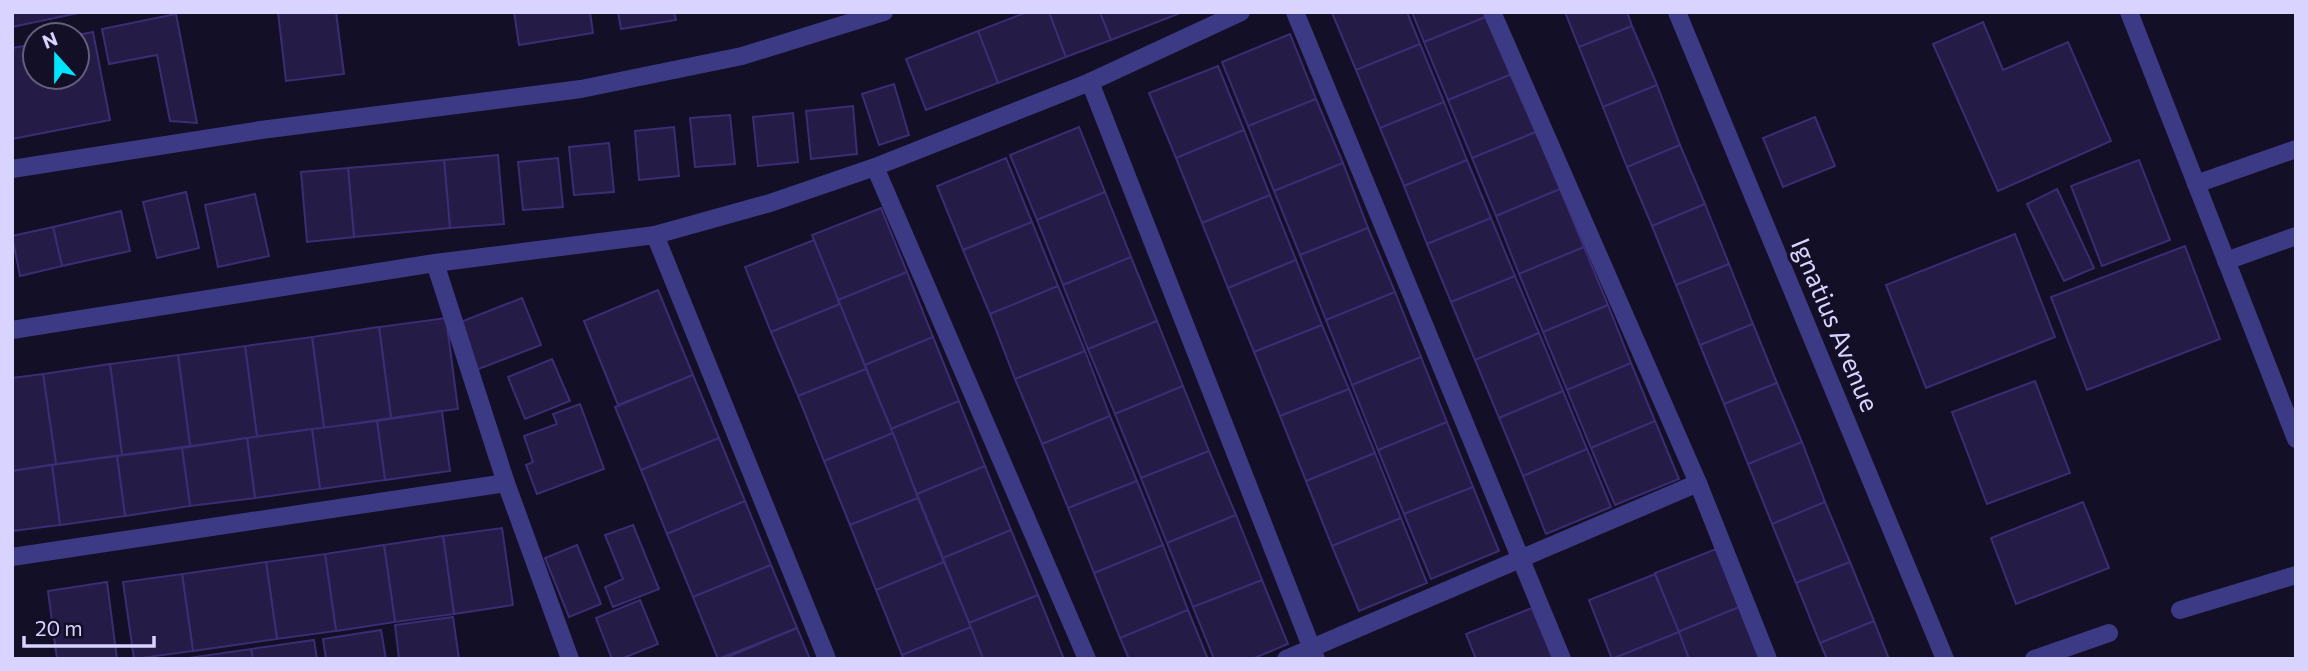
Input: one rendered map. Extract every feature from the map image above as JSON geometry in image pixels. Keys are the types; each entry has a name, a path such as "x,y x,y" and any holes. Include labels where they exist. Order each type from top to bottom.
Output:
{"street":[{"path":"12,169 261,130 581,89 742,56 884,12"},
{"path":"12,330 435,264 655,235 770,203 875,167 1090,82 1241,12"},
{"path":"1295,12 1562,659"},
{"path":"1492,12 1698,484 1768,659"},
{"name":"Ignatius Avenue","path":"1677,12 1945,659"},
{"path":"2129,12 2296,439"},
{"path":"1090,82 1314,654"},
{"path":"2196,184 2296,149"},
{"path":"875,167 1087,659"},
{"path":"655,235 827,659"},
{"path":"2226,261 2296,236"},
{"path":"435,264 506,483 570,659"},
{"path":"12,557 506,483"},
{"path":"1286,659 1314,654 1698,484"},
{"path":"2180,610 2296,575"},
{"path":"2034,659 2109,633"}],"building":[{"path":"12,12 83,12 40,21 21,21 21,25 12,27"},
{"path":"278,12 336,12 344,74 286,81"},
{"path":"514,12 590,12 593,33 519,45"},
{"path":"618,12 674,12 676,20 621,29"},
{"path":"1027,12 1049,12 1066,57 998,83 978,31"},
{"path":"1049,12 1100,12 1111,40 1066,57"},
{"path":"1100,12 1177,12 1178,14 1111,40"},
{"path":"1407,12 1420,44 1356,70 1332,13"},
{"path":"1412,12 1487,12 1488,16 1424,42"},
{"path":"1565,12 1627,12 1632,26 1579,47"},
{"path":"176,14 197,123 170,121 157,55 109,64 102,29"},
{"path":"1488,16 1512,74 1448,100 1424,42"},
{"path":"1983,22 2003,70 2068,42 2111,141 1998,191 1933,44"},
{"path":"1632,26 1657,85 1603,107 1579,47"},
{"path":"978,31 998,83 926,110 906,59"},
{"path":"91,32 110,120 12,139 12,48 21,46 21,91 91,91"},
{"path":"1290,34 1316,99 1248,126 1222,62"},
{"path":"1420,44 1444,102 1380,128 1356,70"},
{"path":"1218,66 1244,130 1176,158 1149,93"},
{"path":"1512,74 1536,132 1472,158 1448,100"},
{"path":"894,84 909,135 879,145 862,94"},
{"path":"1657,85 1680,145 1627,167 1603,107"},
{"path":"1316,99 1343,163 1274,191 1248,126"},
{"path":"1444,102 1467,160 1404,186 1380,128"},
{"path":"853,106 857,154 811,159 806,111"},
{"path":"793,113 798,162 758,166 753,117"},
{"path":"730,115 735,164 695,167 690,118"},
{"path":"1815,117 1835,166 1783,187 1763,138"},
{"path":"674,127 679,176 639,180 635,131"},
{"path":"1079,127 1105,192 1037,220 1010,155"},
{"path":"1244,130 1270,195 1202,223 1176,158"},
{"path":"1536,132 1560,189 1496,216 1472,158"},
{"path":"609,143 614,192 574,195 569,147"},
{"path":"1680,145 1705,204 1652,226 1627,167"},
{"path":"498,155 504,224 450,228 444,160"},
{"path":"558,158 563,207 523,210 518,162"},
{"path":"1006,158 1032,222 963,250 937,186"},
{"path":"444,160 450,228 354,237 348,168"},
{"path":"1467,160 1491,218 1427,244 1404,186"},
{"path":"2139,160 2170,240 2102,266 2071,186"},
{"path":"1343,163 1368,228 1300,255 1274,191"},
{"path":"348,168 354,237 307,242 301,172"},
{"path":"1560,189 1584,247 1519,274 1496,216"},
{"path":"2057,189 2094,268 2064,281 2027,204"},
{"path":"186,192 199,248 157,258 143,202"},
{"path":"1105,192 1131,257 1063,285 1037,220"},
{"path":"255,194 269,256 218,267 205,205"},
{"path":"1270,195 1296,260 1228,288 1202,223"},
{"path":"1705,204 1729,264 1676,285 1652,226"},
{"path":"881,208 907,272 838,300 812,235"},
{"path":"121,211 130,251 62,266 53,227"},
{"path":"1491,218 1515,276 1451,302 1427,244"},
{"path":"1032,222 1058,286 990,314 963,250"},
{"path":"53,227 62,266 20,276 12,236"},
{"path":"1368,228 1395,292 1326,320 1300,255"},
{"path":"2015,234 2055,337 1926,388 1886,285"},
{"path":"814,240 840,304 771,332 745,267"},
{"path":"2185,246 2220,339 2087,390 2051,297"},
{"path":"1584,247 1608,305 1543,332 1519,274"},
{"path":"1131,257 1157,321 1088,349 1063,285"},
{"path":"1296,260 1322,325 1254,352 1228,288"},
{"path":"1729,264 1753,324 1700,345 1676,285"},
{"path":"907,272 933,337 865,365 838,300"},
{"path":"1515,276 1539,333 1475,360 1451,302"},
{"path":"1058,286 1085,351 1015,379 990,314"},
{"path":"658,290 693,375 618,405 584,321"},
{"path":"1395,292 1421,357 1352,385 1326,320"},
{"path":"522,298 541,345 476,370 458,323"},
{"path":"840,304 866,369 798,396 771,332"},
{"path":"1608,305 1631,363 1567,390 1543,332"},
{"path":"446,318 458,409 391,418 379,327"},
{"path":"1157,321 1183,386 1115,414 1088,349"},
{"path":"1753,324 1777,383 1724,404 1700,345"},
{"path":"1322,325 1349,389 1280,416 1254,352"},
{"path":"379,327 391,418 324,428 312,337"},
{"path":"1539,333 1563,391 1499,418 1475,360"},
{"path":"312,337 324,428 257,437 245,346"},
{"path":"933,337 959,401 891,429 865,365"},
{"path":"245,346 257,437 190,446 178,355"},
{"path":"1085,351 1110,416 1042,444 1015,379"},
{"path":"178,355 190,446 122,455 110,364"},
{"path":"1421,357 1447,422 1378,450 1352,385"},
{"path":"552,359 570,401 525,419 508,377"},
{"path":"1631,363 1655,421 1591,448 1567,390"},
{"path":"110,364 122,455 56,464 43,374"},
{"path":"866,369 893,433 824,461 798,396"},
{"path":"43,374 56,464 12,471 12,378"},
{"path":"693,375 719,438 641,470 615,407"},
{"path":"2035,381 2070,473 1987,504 1952,412"},
{"path":"1777,383 1802,442 1748,464 1724,404"},
{"path":"1183,386 1209,451 1141,478 1115,414"},
{"path":"1349,389 1375,453 1306,481 1280,416"},
{"path":"1563,391 1587,449 1523,476 1499,418"},
{"path":"959,401 985,466 917,494 891,429"},
{"path":"580,404 604,469 537,494 526,465 533,462 524,436 557,424 553,414"},
{"path":"442,411 450,471 385,480 377,421"},
{"path":"1110,416 1137,481 1068,508 1042,444"},
{"path":"377,421 385,480 320,489 312,429"},
{"path":"1655,421 1679,479 1615,505 1591,448"},
{"path":"1447,422 1473,487 1404,514 1378,450"},
{"path":"312,429 320,489 255,498 247,438"},
{"path":"893,433 918,498 850,525 824,461"},
{"path":"247,438 255,498 190,506 182,448"},
{"path":"719,438 745,501 667,534 641,470"},
{"path":"1802,442 1825,502 1772,524 1748,464"},
{"path":"182,448 190,506 125,516 117,456"},
{"path":"1587,449 1611,507 1546,534 1523,476"},
{"path":"1209,451 1236,515 1167,543 1141,478"},
{"path":"1375,453 1401,518 1332,546 1306,481"},
{"path":"117,456 125,516 60,525 52,465"},
{"path":"52,465 60,525 12,531 12,471"},
{"path":"985,466 1011,530 943,558 917,494"},
{"path":"1137,481 1163,545 1094,573 1068,508"},
{"path":"1473,487 1499,551 1431,579 1404,514"},
{"path":"918,498 944,562 876,590 850,525"},
{"path":"745,501 771,565 693,597 667,534"},
{"path":"1825,502 1850,562 1796,583 1772,524"},
{"path":"2083,502 2109,568 2016,604 1991,538"},
{"path":"1236,515 1262,580 1193,607 1167,543"},
{"path":"1401,518 1427,583 1359,611 1332,546"},
{"path":"633,525 659,589 613,607 605,587 623,579 605,535"},
{"path":"502,528 513,605 454,614 443,536"},
{"path":"1011,530 1038,595 969,623 943,558"},
{"path":"443,536 454,614 395,622 384,545"},
{"path":"384,545 395,622 336,631 325,554"},
{"path":"577,545 601,604 569,617 545,558"},
{"path":"1163,545 1188,610 1120,638 1094,573"},
{"path":"1721,547 1744,605 1678,632 1655,573"},
{"path":"325,554 336,631 277,639 266,562"},
{"path":"266,562 277,639 193,651 182,574"},
{"path":"944,562 971,627 902,655 876,590"},
{"path":"1850,562 1874,621 1820,643 1796,583"},
{"path":"771,565 797,628 718,659 693,597"},
{"path":"182,574 193,651 134,659 123,582"},
{"path":"1655,574 1679,632 1612,659 1589,600"},
{"path":"1262,580 1288,644 1252,659 1214,659 1193,607"},
{"path":"107,582 117,659 57,659 48,591"},
{"path":"1038,595 1064,659 983,659 969,623"},
{"path":"640,600 658,644 621,659 612,659 596,618"},
{"path":"1744,605 1765,659 1689,659 1678,632"},
{"path":"1532,608 1553,659 1476,659 1466,634"},
{"path":"1188,610 1208,659 1129,659 1120,638"},
{"path":"453,617 459,659 399,659 395,625"},
{"path":"1874,621 1889,659 1827,659 1820,643"},
{"path":"971,627 983,659 903,659 902,655"},
{"path":"797,628 810,659 723,659"},
{"path":"381,630 386,659 326,659 323,639"},
{"path":"1679,632 1689,659 1612,659"},
{"path":"314,640 317,659 253,659 251,649"},
{"path":"251,649 253,659 188,659 188,658"}]}
